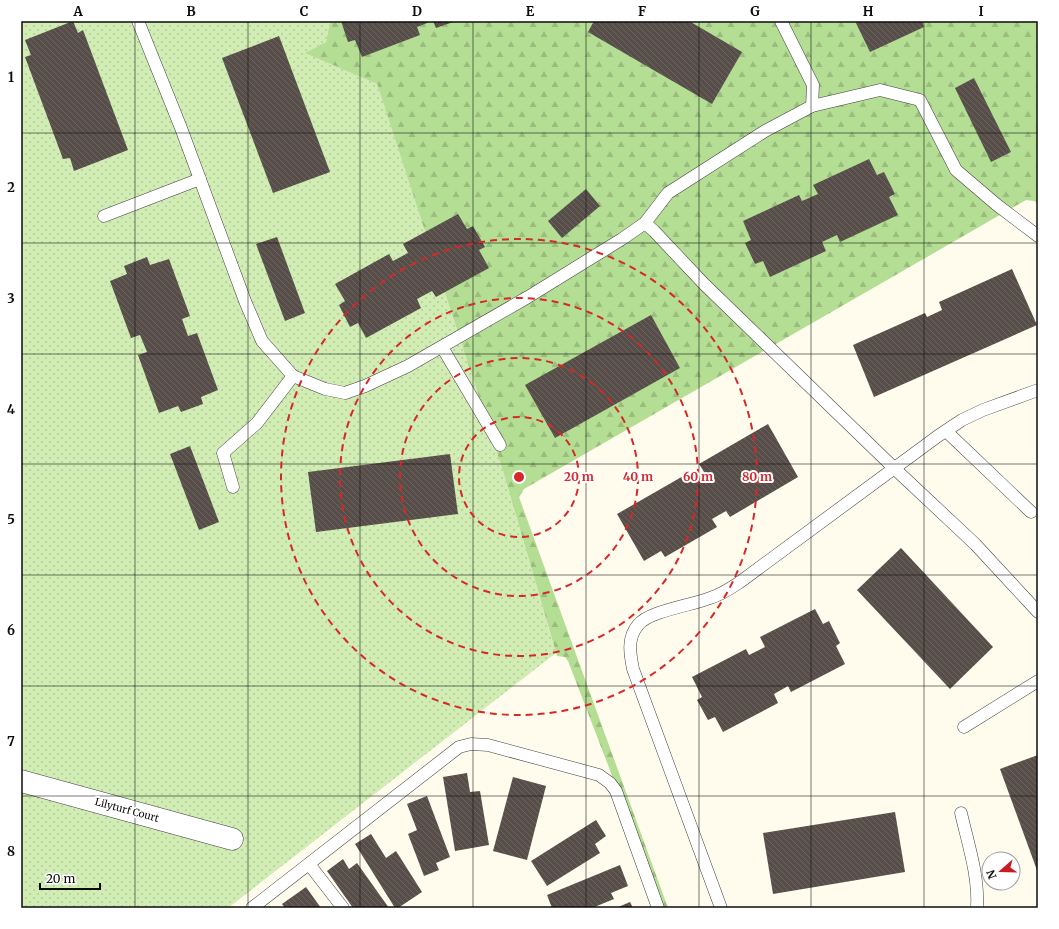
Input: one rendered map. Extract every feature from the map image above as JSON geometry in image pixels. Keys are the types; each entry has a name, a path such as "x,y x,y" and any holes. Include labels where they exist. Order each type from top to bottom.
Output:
{"street":[{"name":"Lilyturf Court","path":"21,781 232,839"}],"lane":[{"path":"138,21 200,179 245,301 262,341 293,376 326,390 345,393 365,386 408,366 528,297 622,239 645,223 668,193 765,131 812,106 880,90 920,100 956,170 997,205 1038,236"},
{"path":"781,21 813,85 812,106"},
{"path":"104,216 200,179"},
{"path":"645,223 704,284 894,468 975,544 1038,612"},
{"path":"442,347 500,445"},
{"path":"233,487 223,453 257,423 293,376"},
{"path":"721,908 633,669 629,649 631,638 638,624 655,614 711,598 740,582 894,468 962,420 983,410 1038,390"},
{"path":"946,431 1031,512"},
{"path":"964,727 1038,681"},
{"path":"252,908 459,747 470,744 488,745 599,775 610,782 616,791 658,908"},
{"path":"961,813 974,873 977,908"},
{"path":"309,864 343,908"}],"green space":[{"path":"21,21 330,21 326,42 306,53 377,84 503,471 556,653 228,908 21,908"},
{"path":"330,21 1038,21 1038,203 1026,200 524,489 519,497 668,908 663,908 568,661 565,657 557,656 503,471 377,84 305,53 326,42"}],"building":[{"path":"73,21 78,33 83,30 128,150 74,171 70,158 63,159 25,57 31,55 25,40"},
{"path":"341,21 432,21 417,27 420,35 362,57 355,40 348,42"},
{"path":"433,21 456,21 436,28"},
{"path":"594,21 689,21 742,52 712,104 588,32"},
{"path":"855,21 922,21 924,27 870,52"},
{"path":"279,36 330,172 273,193 222,58"},
{"path":"974,78 1011,152 991,162 955,88"},
{"path":"869,159 877,175 884,172 895,194 889,197 898,215 840,242 837,235 822,242 826,251 770,277 763,261 755,264 745,243 751,240 743,221 799,195 802,201 818,194 813,185"},
{"path":"586,189 600,206 562,238 548,221"},
{"path":"458,214 467,229 473,226 485,247 479,250 489,268 436,297 432,291 417,299 421,308 366,338 358,323 350,327 339,305 345,301 335,284 389,254 393,261 408,253 403,244"},
{"path":"277,237 305,313 285,321 256,244"},
{"path":"147,257 150,265 169,259 190,316 182,319 188,336 197,333 218,390 201,397 203,404 181,412 178,406 159,413 138,355 147,352 140,335 131,338 110,281 127,274 124,266"},
{"path":"1012,269 1037,325 874,397 853,345 925,313 927,317 942,310 939,302"},
{"path":"651,315 680,368 555,438 525,385"},
{"path":"768,424 798,477 730,517 726,511 712,519 717,527 665,557 661,551 644,561 617,514 685,475 688,481 704,472 699,464"},
{"path":"190,446 219,522 199,530 170,454"},
{"path":"450,454 458,514 316,532 308,472"},
{"path":"901,548 993,647 950,689 857,590"},
{"path":"815,609 823,624 829,621 840,643 836,646 845,664 791,692 788,686 774,694 778,703 723,732 715,717 708,720 697,700 702,697 692,677 746,649 749,655 765,647 760,637"},
{"path":"1038,755 1038,873 1000,769"},
{"path":"467,773 470,792 480,791 489,845 455,851 443,777"},
{"path":"513,777 546,786 527,860 493,851"},
{"path":"427,796 450,857 436,863 439,870 424,876 408,834 417,830 407,804"},
{"path":"895,812 905,872 773,894 763,833"},
{"path":"596,820 606,836 595,844 600,853 547,886 531,861"},
{"path":"371,834 386,858 396,851 422,892 398,908 395,908 355,844"},
{"path":"343,859 349,869 357,863 389,908 353,908 327,871"},
{"path":"620,865 628,886 611,893 614,899 592,908 552,908 547,895"},
{"path":"306,887 321,908 285,908 282,904"},
{"path":"630,902 633,908 616,908"}]}
